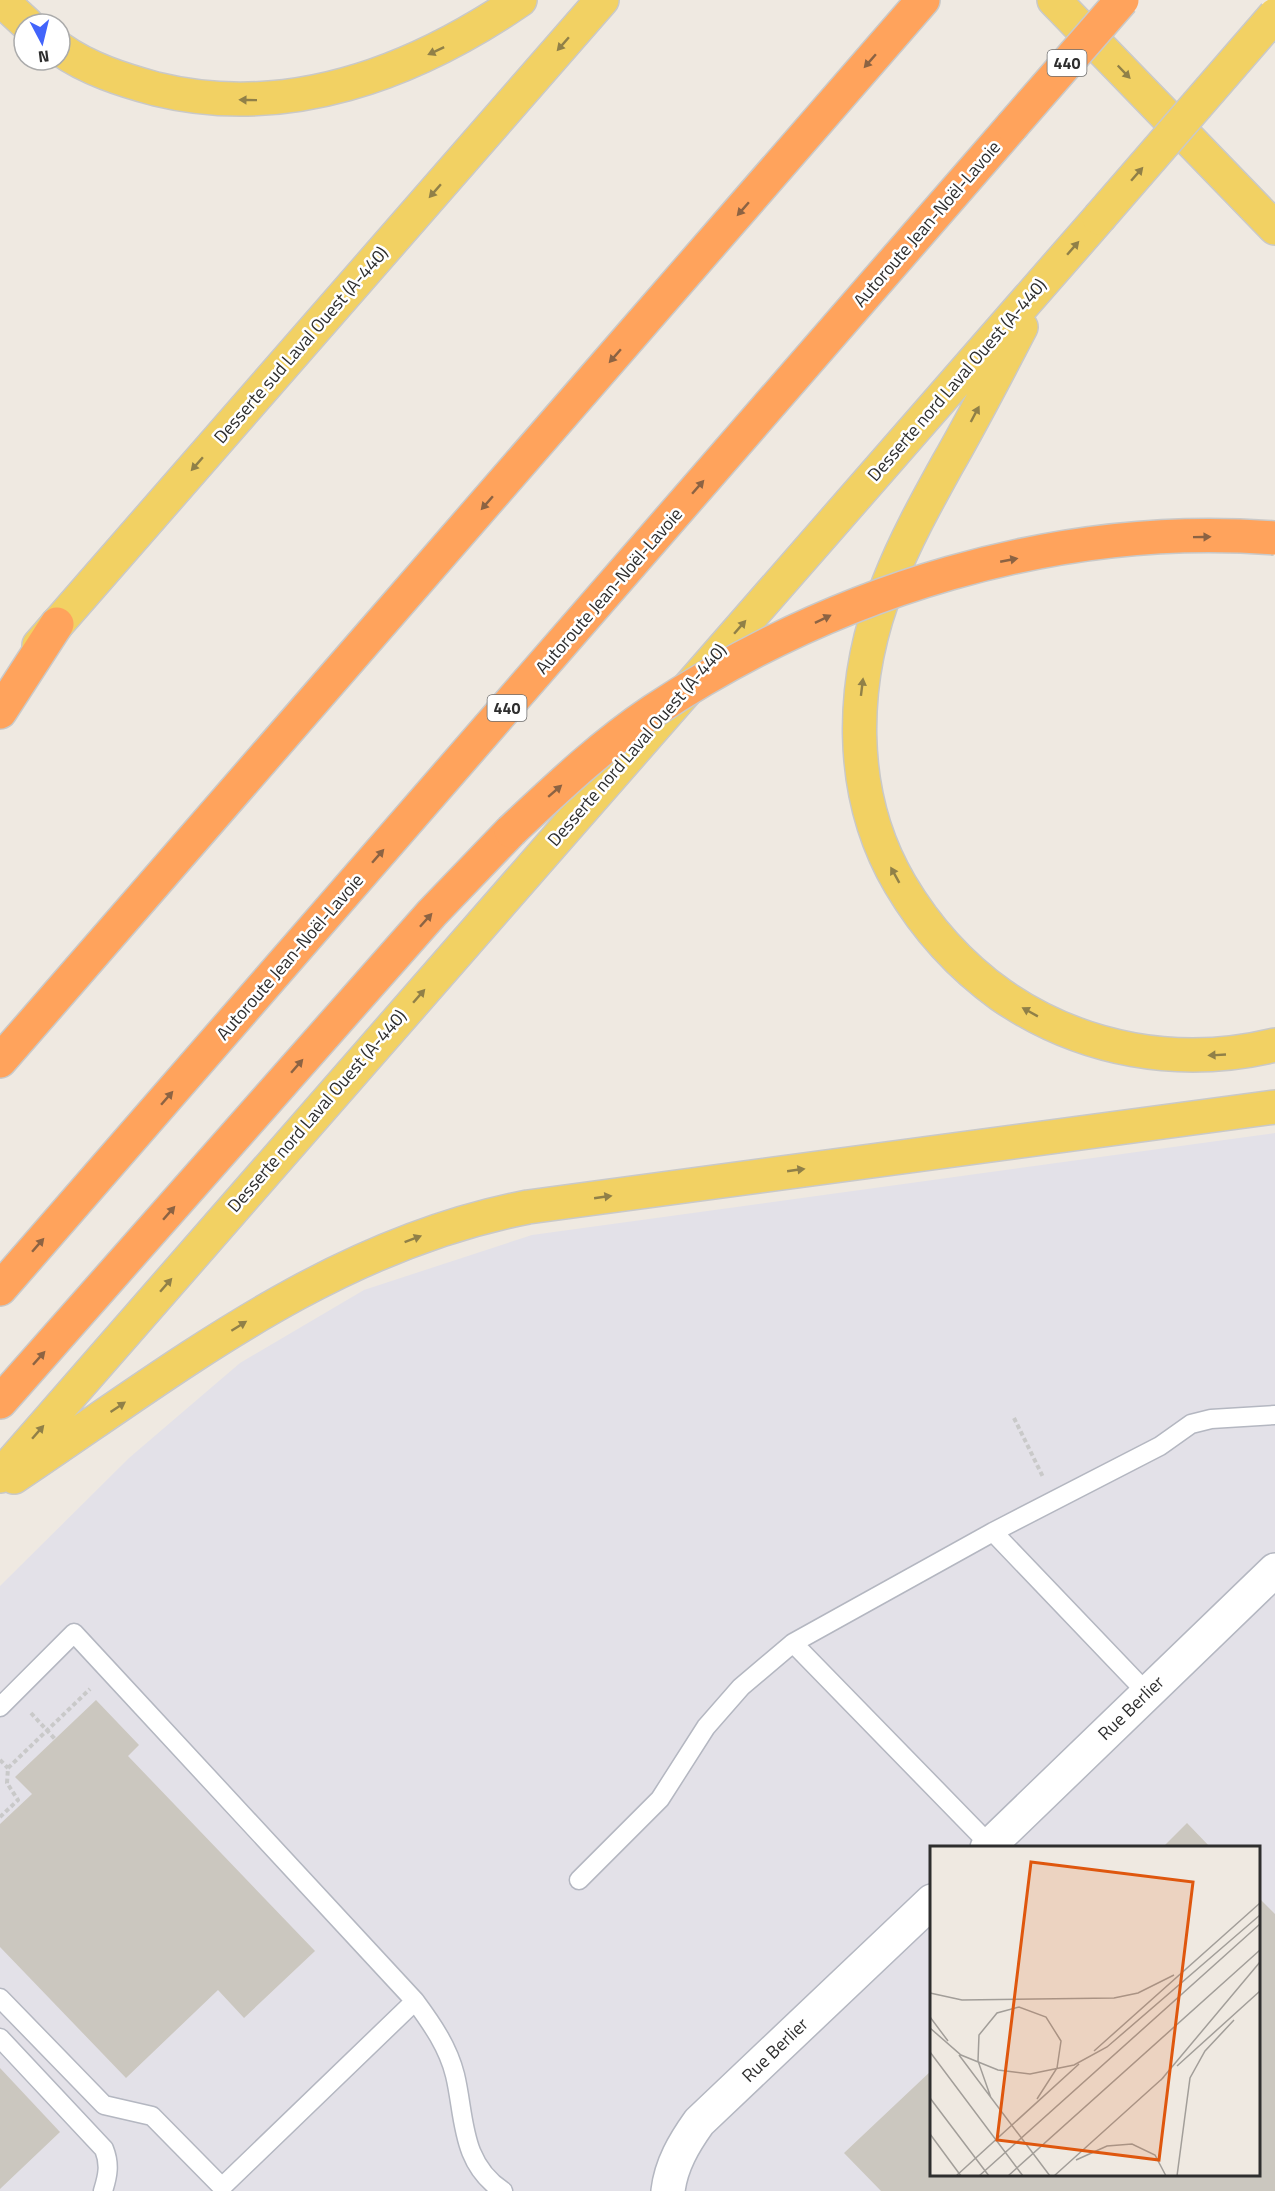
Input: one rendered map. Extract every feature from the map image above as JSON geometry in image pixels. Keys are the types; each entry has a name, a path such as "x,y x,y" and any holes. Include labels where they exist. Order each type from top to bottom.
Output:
{"highway":[{"name":"Autoroute Jean-Noël-Lavoie","path":"0,1289 1122,0"},
{"path":"0,1060 916,8"},
{"path":"0,1402 432,913 511,831 605,748 653,712 746,656 847,608 915,582 1083,545 1163,537 1275,538"},
{"path":"0,712 57,624"}],"main road":[{"path":"2,0 14,12"},
{"path":"72,55 102,71 137,84 178,94 221,100 260,100 342,87 381,74 451,44 520,0"},
{"name":"Desserte sud Laval Ouest (A-440)","path":"0,689 602,0"},
{"path":"1054,0 1275,228"},
{"name":"Desserte nord Laval Ouest (A-440)","path":"0,1476 1275,15"},
{"path":"1048,277 923,509 888,583 878,613 863,678 858,737 863,783 874,828 894,874 922,919 938,939 991,987 1033,1014 1086,1038 1150,1053 1230,1054 1275,1045"},
{"path":"0,1487 276,1303 368,1257 475,1218 528,1207 1275,1107"}],"street":[{"name":"Rue Berlier","path":"989,1846 1275,1570"},
{"name":"Rue Berlier","path":"668,2191 674,2164 685,2141 699,2122 930,1903"}],"lane":[{"path":"579,1880 660,1799 706,1727 734,1695 793,1643 993,1532 1160,1446 1191,1424 1211,1419 1275,1415"},
{"path":"993,1532 1147,1693"},
{"path":"0,1707 74,1633 415,2001 431,2022 455,2075 463,2130 472,2153 482,2170 503,2191"},
{"path":"793,1643 989,1846"},
{"path":"0,1998 104,2105 152,2116 222,2187 415,2001"},
{"path":"0,2038 104,2149 108,2160 109,2175 103,2191"}],"path":[{"path":"1014,1418 1035,1461"},
{"path":"0,1817 18,1800 7,1783 8,1768 92,1688"},
{"path":"40,1723 55,1739"},
{"path":"0,1760 8,1768"}],"shaded area":[{"path":"1275,1133 1275,2191 0,2191 0,1586 129,1458 240,1363 364,1290 532,1235"}],"building":[{"path":"96,1700 139,1745 128,1756 315,1951 244,2018 218,1990 126,2078 0,1947 0,1824 32,1794 15,1777"},
{"path":"1187,1823 1209,1846 1164,1846"},
{"path":"1260,1899 1275,1914 1275,2191 881,2191 844,2153 930,2072 930,2176 1260,2176"},
{"path":"0,2068 60,2132 0,2189"}]}
